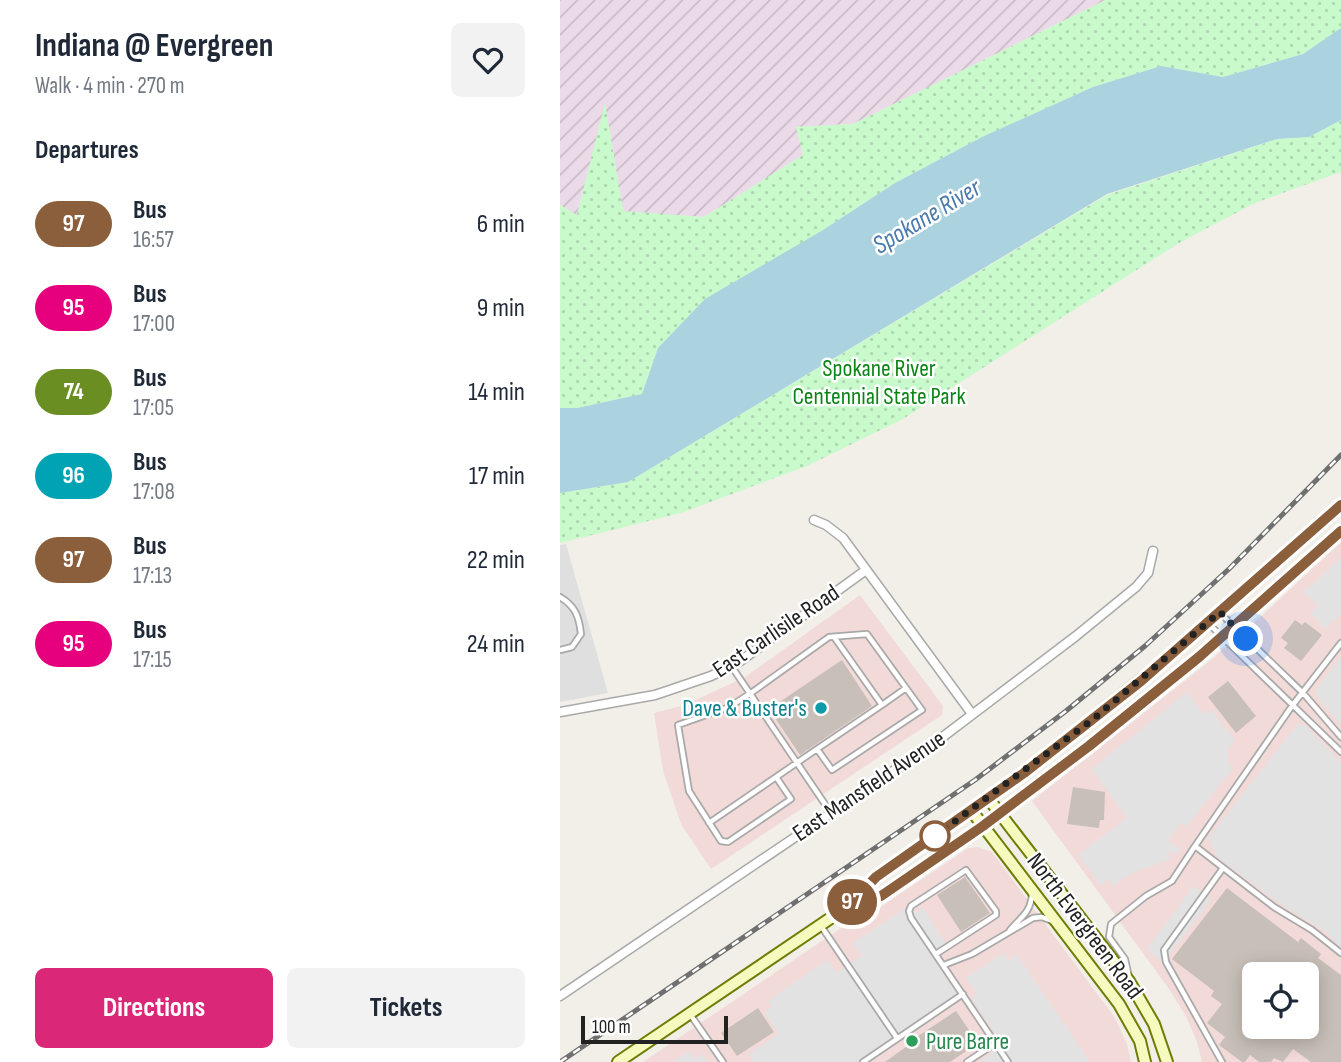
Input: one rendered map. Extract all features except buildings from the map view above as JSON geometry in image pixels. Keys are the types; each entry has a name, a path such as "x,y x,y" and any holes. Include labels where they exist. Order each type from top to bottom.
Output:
{"main road":[{"path":"618,1062 847,907 876,877 1092,720 1208,623 1341,505"},
{"path":"847,907 881,896 983,826 1089,746 1222,638 1341,531"},
{"name":"North Evergreen Road","path":"988,798 1129,981 1154,1024 1167,1062"},
{"name":"North Evergreen Road","path":"971,810 1119,1004 1140,1041 1145,1062"}],"street":[{"path":"814,520 843,538 972,714"},
{"name":"East Mansfield Avenue","path":"560,996 936,742 1136,587 1148,573 1153,551"},
{"name":"East Carlisile Road","path":"560,712 654,695 683,687 731,666 866,570"}],"lane":[{"path":"560,597 573,606 579,619 581,634 572,647 560,650"},
{"path":"1220,612 1303,692 1341,737"},
{"path":"1208,623 1341,752"},
{"path":"776,777 791,799 728,842 722,841 689,791 678,725 711,715 751,693 829,637 867,634 922,710 832,770 817,749"},
{"path":"834,637 882,705"},
{"path":"1129,981 1125,959 1109,937 1111,924 1146,896 1172,881 1292,706 1341,643"},
{"path":"731,666 831,813"},
{"path":"709,822 906,688"},
{"path":"1195,846 1273,907 1312,930 1341,953"},
{"path":"1222,1062 1166,962 1164,950 1223,868"},
{"path":"936,954 996,915 996,911 966,870 911,906 909,911 911,918 1008,1062"},
{"path":"1010,930 1031,906 1032,890"},
{"path":"944,965 972,954 1037,917 1056,922"},
{"path":"821,925 897,1038"},
{"path":"863,1062 963,994"},
{"path":"690,1013 723,1062"},
{"path":"967,1062 996,1044"}],"shaded area":[{"path":"560,0 1106,0 853,124 797,127 803,155 704,217 623,212 605,105 577,216 560,205"},
{"path":"1341,542 1341,1062 1202,1062 1186,1016 1169,989 1032,801 1206,664"},
{"path":"566,544 608,693 560,702 560,545"},
{"path":"1341,558 1341,614 1325,629 1311,613 1318,606 1304,592"},
{"path":"860,595 943,706 942,715 711,869 681,824 663,771 654,713 685,705 745,677"},
{"path":"1341,656 1341,725 1318,698 1316,690"},
{"path":"1187,692 1204,714 1211,710 1235,740 1228,749 1228,763 1233,768 1186,827 1181,823 1168,840 1180,849 1175,855 1168,851 1170,859 1128,875 1113,886 1108,879 1101,885 1078,855 1127,818 1092,769"},
{"path":"1298,724 1306,726 1341,763 1341,948 1325,931 1286,908 1218,858 1208,838"},
{"path":"978,847 992,852 1115,1018 1127,1044 1131,1062 643,1062 850,922 863,919 968,848"},
{"path":"1194,886 1211,900 1163,963 1147,949"},
{"path":"909,906 914,913 923,908 946,944 931,955 958,996 861,1062 754,1062 749,1054 779,1034 765,1013 772,1007 768,1001 827,960 836,973 862,956 853,943"},
{"path":"1003,953 1009,960 1017,955 1090,1062 978,1062 1003,1045 971,999 977,994 966,978"},
{"path":"689,1051 694,1059 702,1054 708,1062 673,1062"}],"green space":[{"path":"1106,0 1341,0 1341,28 1303,54 1223,77 1161,66 1093,87 982,137 895,183 823,230 658,348 642,394 577,408 560,408 560,205 577,215 605,103 623,211 704,217 803,155 796,127 853,124"},
{"name":"Spokane River Centennial State Park","path":"1341,120 1341,172 1255,203 1179,243 901,420 807,466 681,513 560,543 560,493 628,482 1107,195 1277,139 1309,137"}],"water":[{"name":"Spokane River","path":"1341,28 1341,120 1309,137 1277,139 1107,194 628,482 560,493 560,408 577,408 642,394 658,348 705,299 823,230 895,183 982,137 1093,87 1161,66 1223,77 1303,54"}],"railway":[{"path":"560,1062 975,780 1066,711 1145,646 1230,568 1341,455"}],"bus line":[{"name":"97","path":"1341,505 1141,681 1024,773 876,877 847,907 881,896 983,826 1089,746 1222,638 1341,531"}],"place":[{"name":"Dave & Buster's","path":"821,708"},
{"name":"Pure Barre","path":"912,1041"}],"route":[{"path":"935,836 1024,773 1092,720 1220,612 1246,639"}]}
